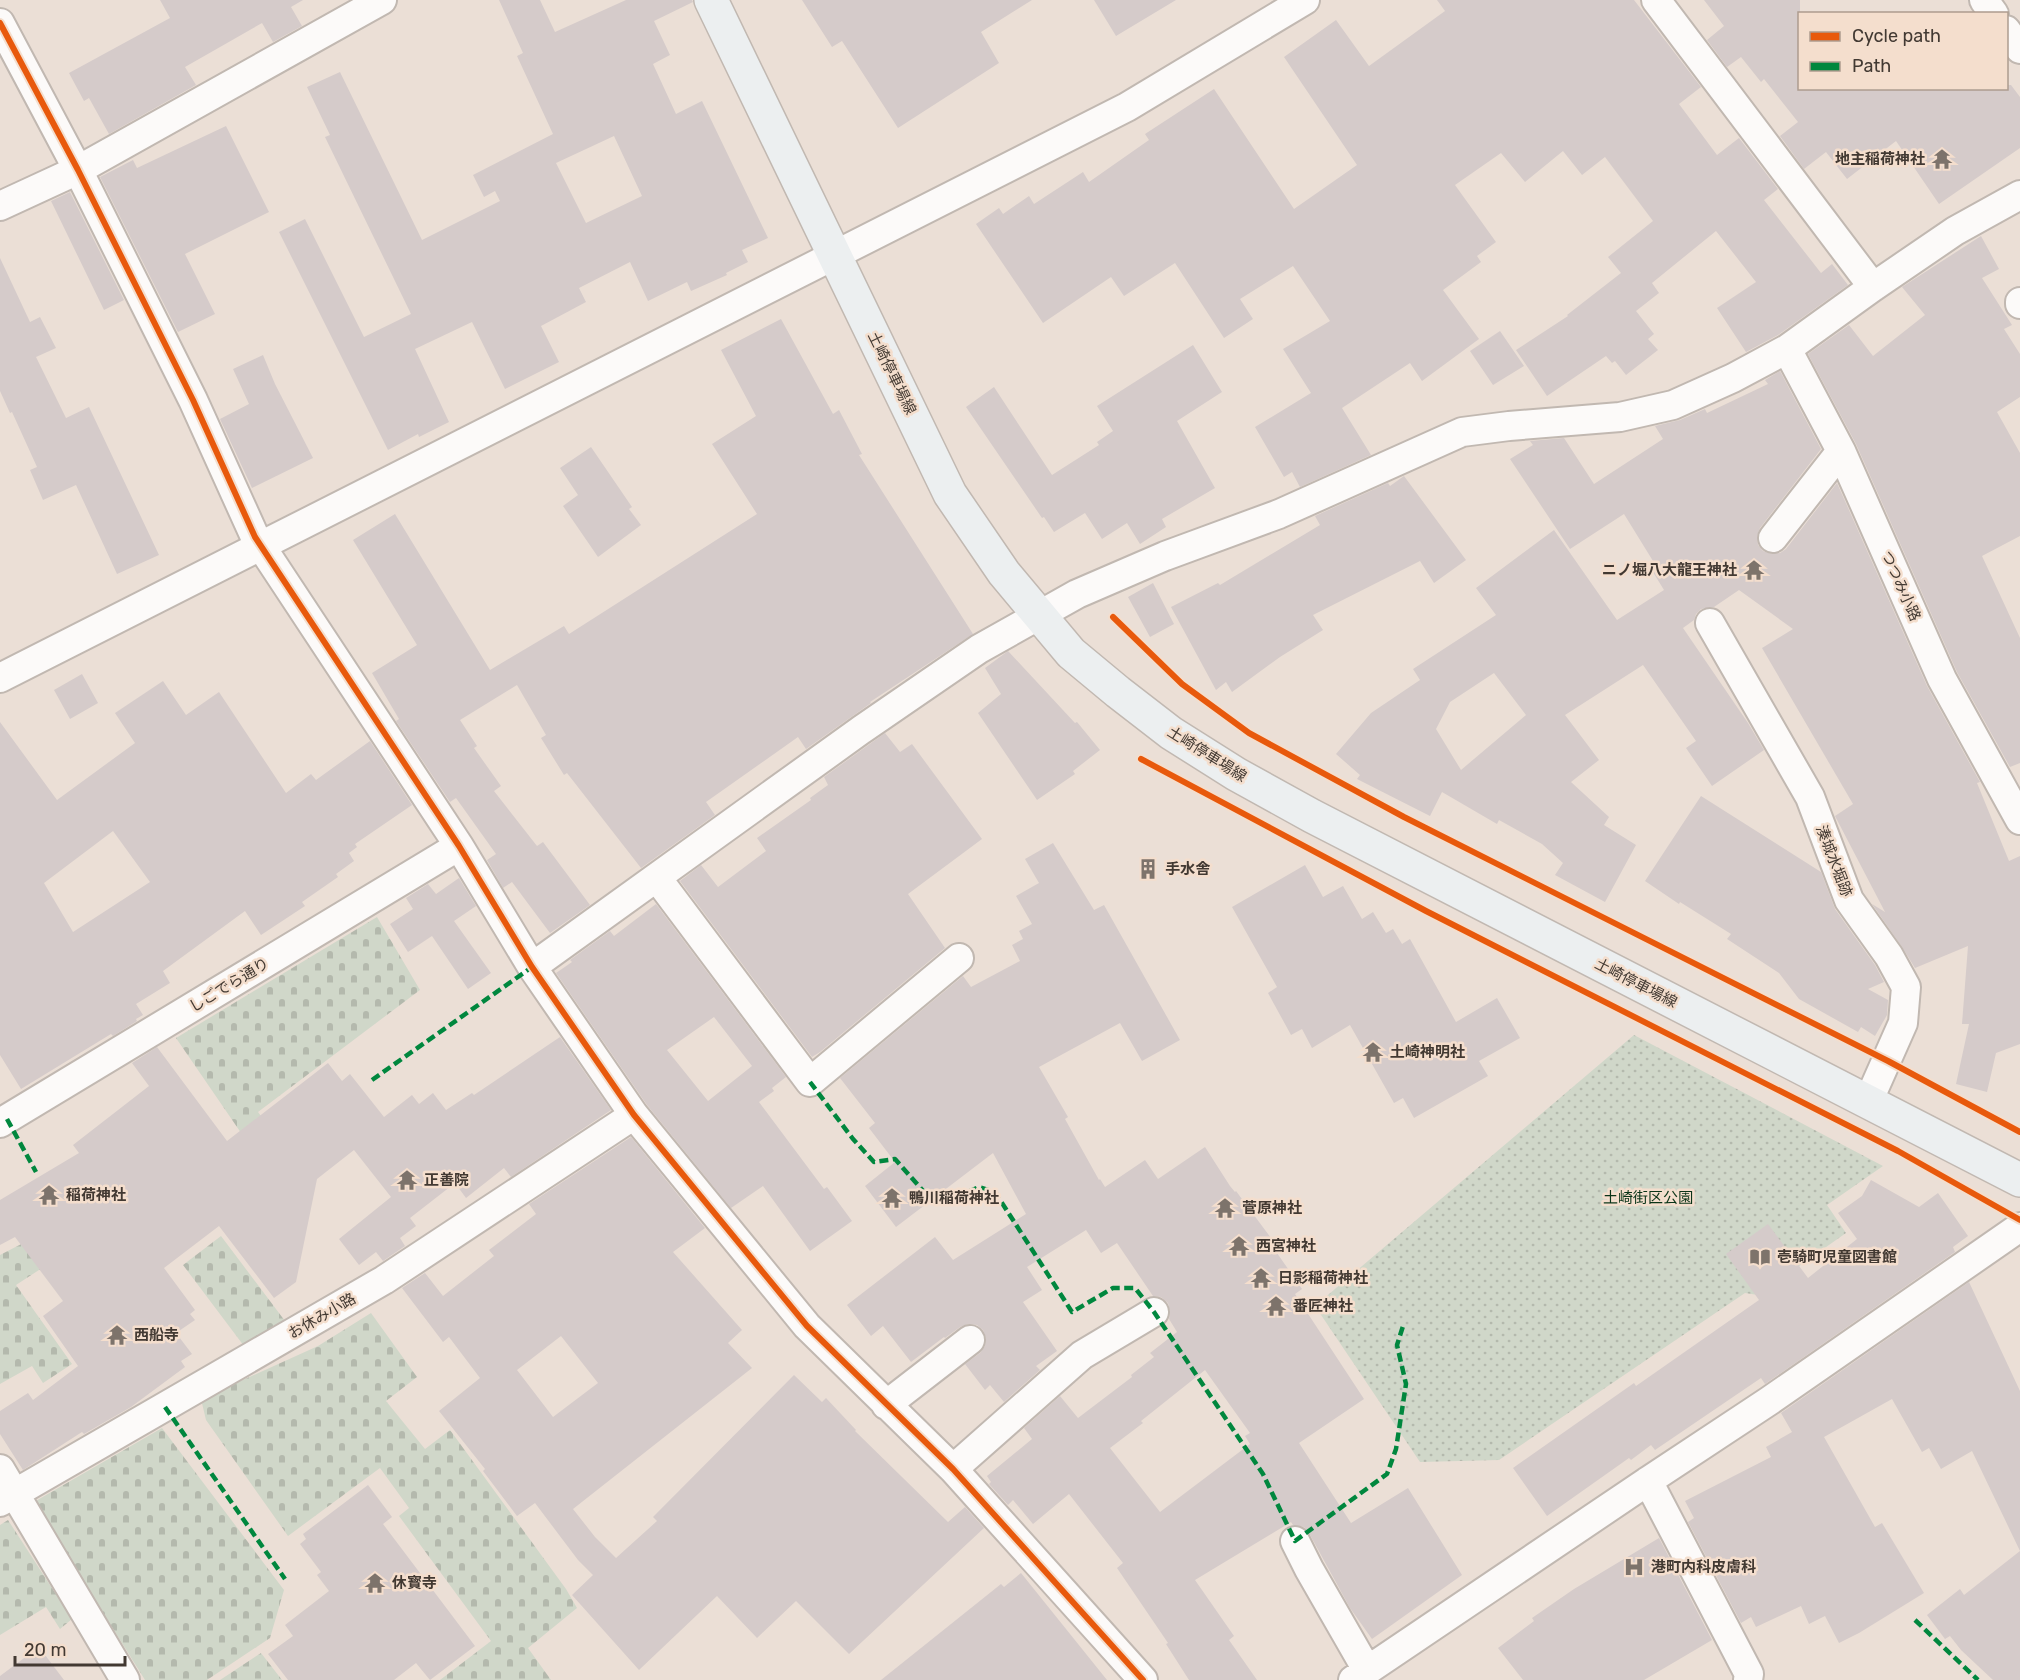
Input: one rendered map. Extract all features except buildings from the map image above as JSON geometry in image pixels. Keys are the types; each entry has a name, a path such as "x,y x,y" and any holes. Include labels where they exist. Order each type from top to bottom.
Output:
{"main road":[{"name":"土崎停車場線","path":"711,0 950,494 1004,573 1071,653 1171,733 1236,774 1312,816 2020,1180"}],"street":[{"path":"0,206 78,170 382,0"},
{"path":"0,678 1127,107 1305,0"},
{"path":"1656,0 1873,287"},
{"path":"0,23 78,170 193,400 261,546 459,846 532,967 634,1115 807,1326 953,1469 1143,1680"},
{"path":"2008,31 2020,49"},
{"path":"532,967 900,703 979,649 1077,594 1165,556 1279,514 1462,432 1620,417 1673,405 1733,378 1787,349 1955,231 2020,195"},
{"name":"つつみ小路","path":"1787,349 1841,451 1942,679 2020,820"},
{"path":"1773,538 1841,451"},
{"name":"湊城水堀跡","path":"1710,623 1810,798 1849,900 1889,956 1906,987 1903,1023 1868,1102"},
{"name":"しごでら通り","path":"0,1123 459,846"},
{"path":"657,878 810,1082 959,958"},
{"name":"お休み小路","path":"7,1498 384,1280 634,1115"},
{"path":"1295,1541 1360,1675 1769,1401 2020,1227"},
{"path":"953,1469 1082,1355 1154,1312"},
{"path":"886,1405 970,1340"},
{"path":"0,1469 7,1498 125,1680"},
{"path":"1648,1481 1749,1674 1748,1680"}],"green space":[{"path":"377,917 420,990 258,1112 289,1155 278,1187 176,1038"},
{"name":"土崎街区公園","path":"1634,1035 1883,1166 1827,1205 1846,1233 1758,1295 1745,1293 1499,1460 1420,1462 1315,1306"},
{"path":"95,1206 105,1227 16,1285 72,1364 43,1383 32,1366 0,1384 0,1255"},
{"path":"221,1236 285,1321 247,1350 183,1265"},
{"path":"371,1313 417,1377 386,1401 425,1449 450,1430 566,1589 577,1608 528,1648 551,1680 440,1680 491,1641 399,1516 409,1508 380,1468 288,1536 206,1420 201,1399 318,1346"},
{"path":"162,1428 284,1590 270,1638 207,1680 145,1680 34,1502"},
{"path":"8,1520 72,1619 60,1629 46,1607 0,1635 0,1525"},
{"path":"261,1653 282,1680 220,1680"}],"marked path":[{"path":"372,1080 532,967"},
{"path":"810,1082 853,1139 874,1162 895,1159 925,1193 947,1201 979,1187 995,1192 1072,1312 1113,1288 1135,1288 1154,1312 1263,1474 1295,1541 1387,1474 1396,1449 1406,1384 1397,1345 1404,1323"},
{"path":"7,1119 36,1172"},
{"path":"165,1407 285,1579"},
{"path":"1915,1620 1978,1680"}],"cycle path":[{"path":"0,23 78,170 193,400 255,537 459,846 532,967 634,1115 807,1326 953,1469 1143,1680"},
{"path":"1113,617 1182,684 1249,733 1404,817 1888,1061 2020,1132"},
{"path":"1141,759 1426,911 1898,1151 2020,1220"}],"place":[{"name":"地主稲荷神社","path":"1942,159"},
{"name":"ニノ堀八大龍王神社","path":"1754,570"},
{"name":"手水舎","path":"1148,869"},
{"name":"土崎神明社","path":"1373,1052"},
{"name":"正善院","path":"407,1180"},
{"name":"稲荷神社","path":"49,1195"},
{"name":"鴨川稲荷神社","path":"892,1198"},
{"name":"菅原神社","path":"1225,1208"},
{"name":"西宮神社","path":"1239,1246"},
{"name":"壱騎町児童図書館","path":"1760,1257"},
{"name":"日影稲荷神社","path":"1261,1278"},
{"name":"番匠神社","path":"1276,1306"},
{"name":"西船寺","path":"117,1335"},
{"name":"港町内科皮膚科","path":"1634,1567"},
{"name":"休寳寺","path":"375,1583"}]}
